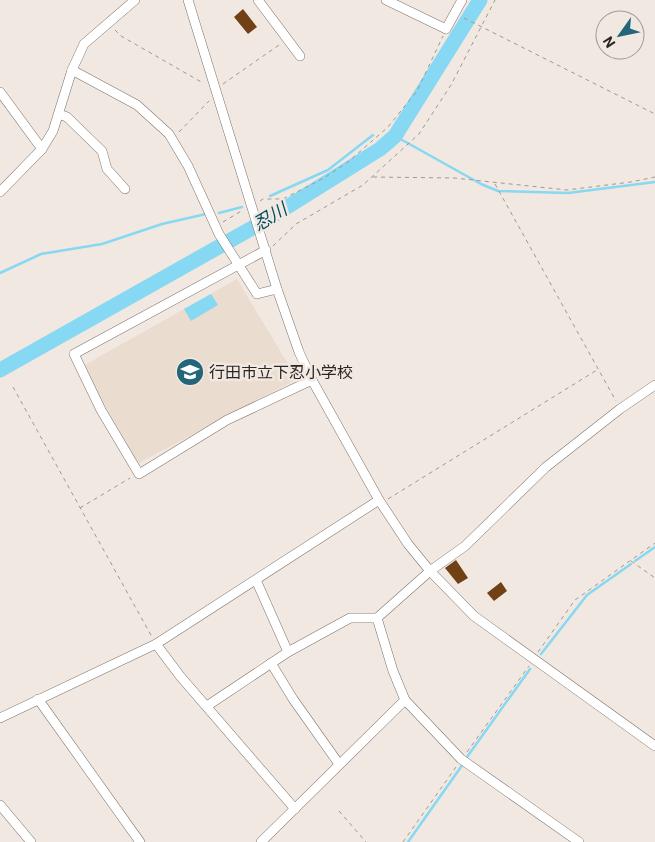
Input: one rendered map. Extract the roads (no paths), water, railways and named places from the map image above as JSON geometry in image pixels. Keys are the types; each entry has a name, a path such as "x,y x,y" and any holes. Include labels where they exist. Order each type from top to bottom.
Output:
{"street":[{"path":"0,192 42,149 53,130 72,70 84,44 135,0"},
{"path":"188,0 277,289 299,352 315,378 380,501 408,544 430,571 474,616 655,746"},
{"path":"258,0 300,56"},
{"path":"386,0 446,29 462,0"},
{"path":"72,70 137,106 172,140 188,166 219,234 257,294 277,289"},
{"path":"0,92 42,149"},
{"path":"59,114 67,117 102,151 107,169 125,189"},
{"path":"266,250 237,262 74,354 101,410 138,474 227,420 315,378"},
{"path":"207,706 288,652 350,618 376,618 430,571 465,546 546,467 620,409 655,385"},
{"path":"0,718 156,644 380,501"},
{"path":"256,580 288,652"},
{"path":"376,618 393,671 405,700 461,759 578,842"},
{"path":"156,644 295,809"},
{"path":"271,663 292,699 339,764"},
{"path":"38,699 140,842"},
{"path":"261,842 405,700"},
{"path":"0,805 31,842"}],"water":[{"path":"211,294 218,305 191,321 184,309"}],"waterway":[{"name":"忍川","path":"0,370 263,222 380,149 395,136 480,0"},
{"path":"270,196 328,170 373,135"},
{"path":"395,136 481,184 498,191 568,193 655,182"},
{"path":"219,213 242,207"},
{"path":"0,273 41,254 102,244 162,224 206,214"},
{"path":"635,561 655,547"},
{"path":"541,654 587,595 631,564"},
{"path":"467,757 530,669"},
{"path":"408,842 463,764"}],"place":[{"name":"行田市立下忍小学校","path":"190,372"}]}
